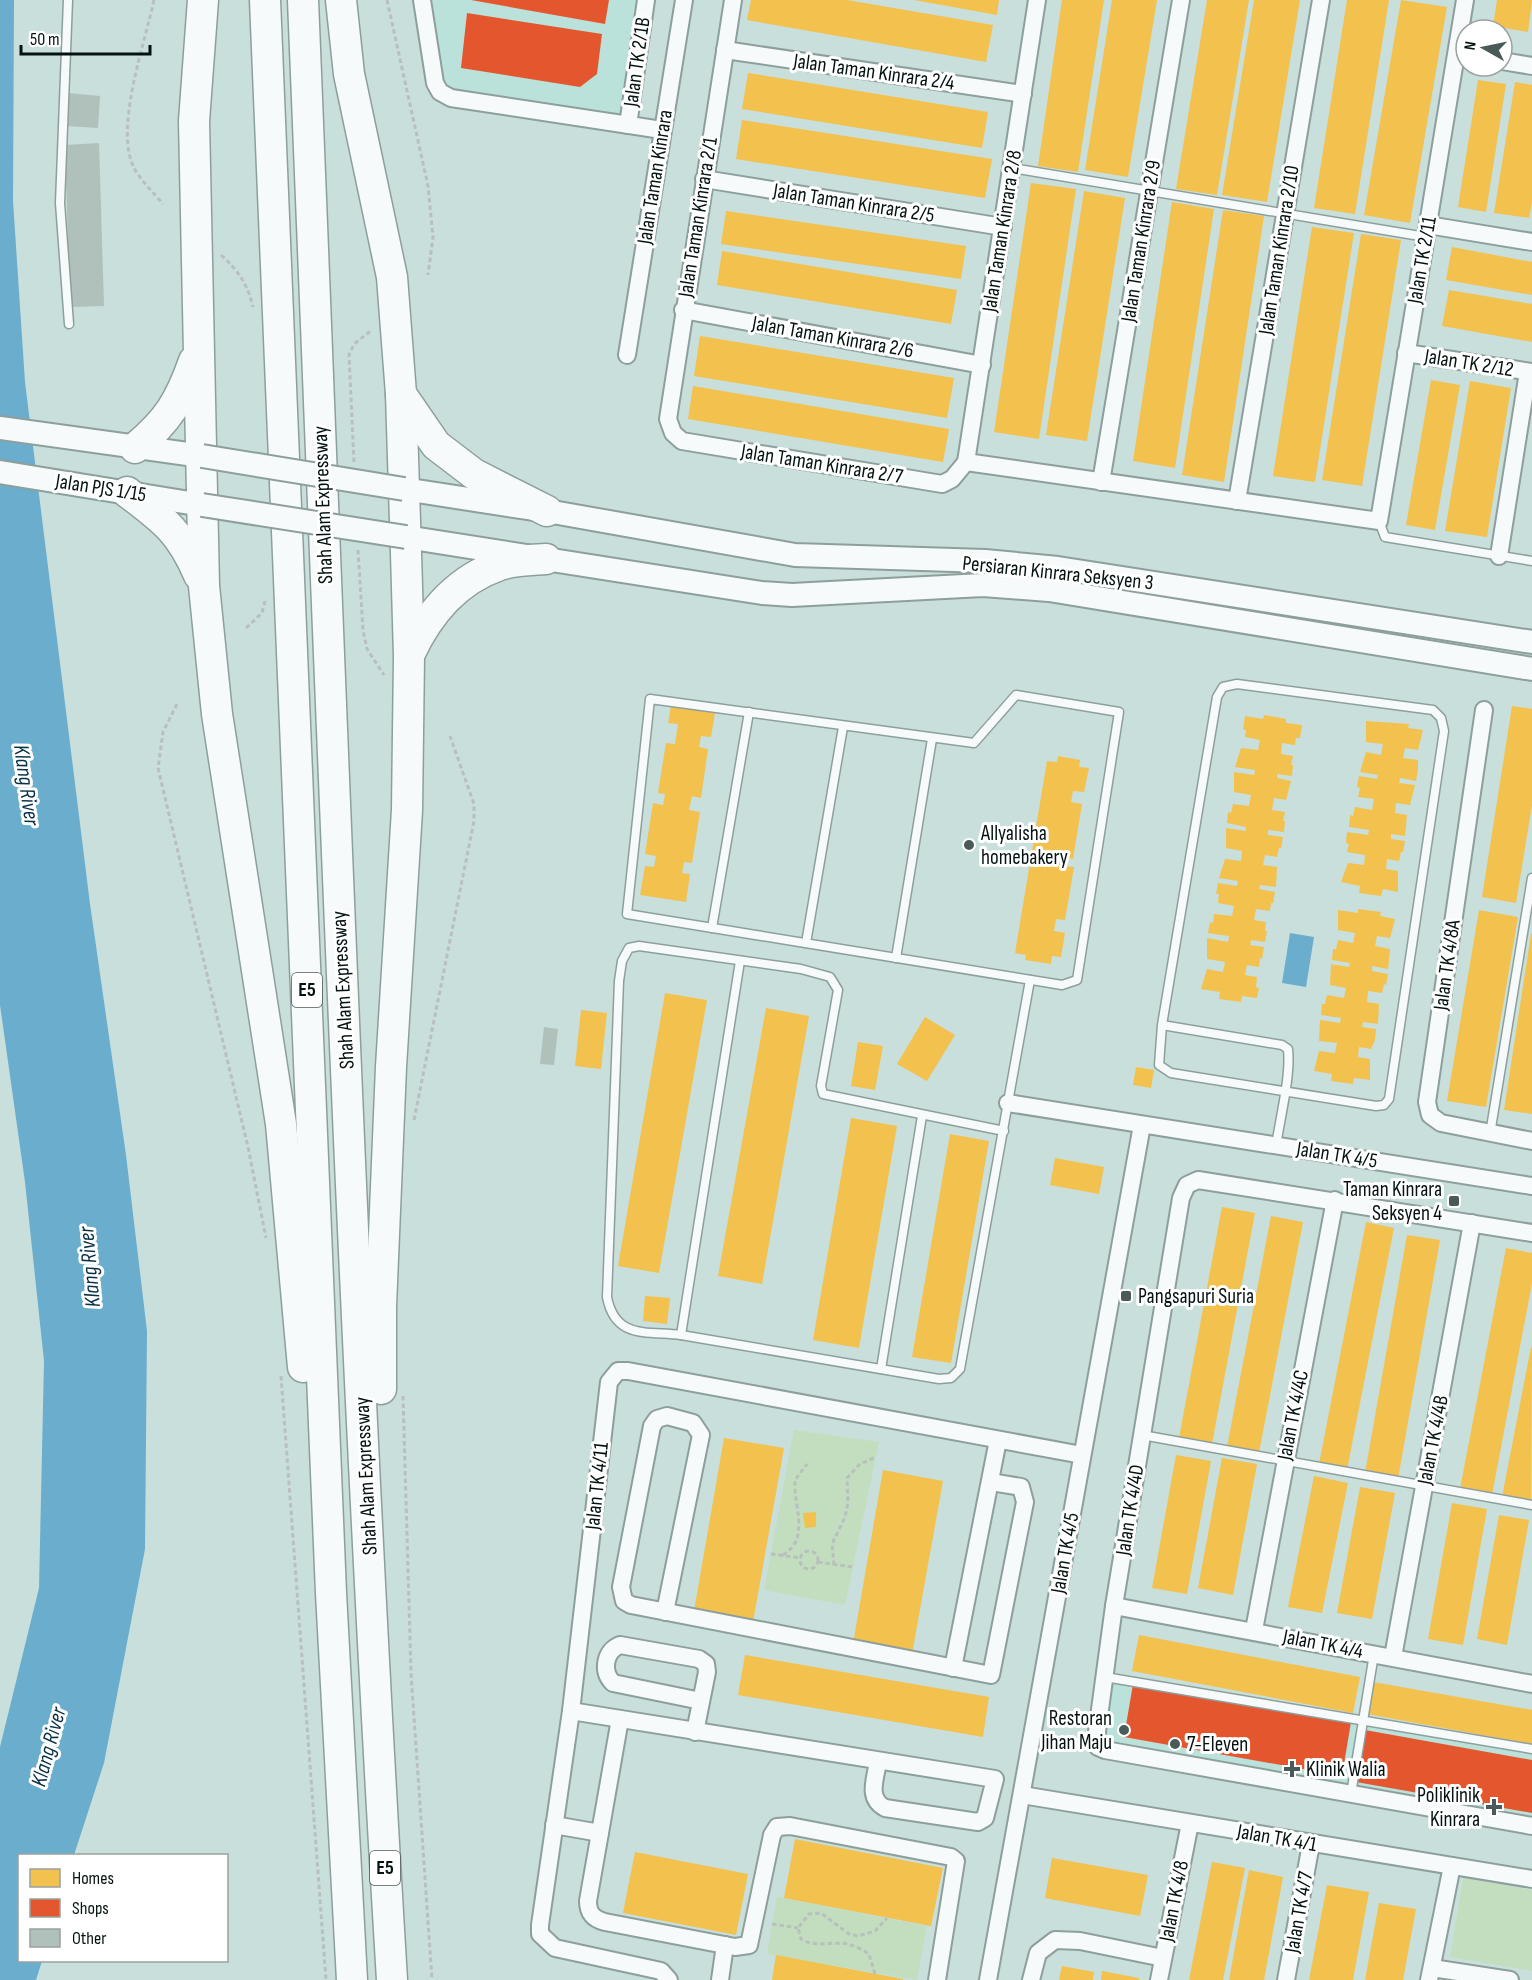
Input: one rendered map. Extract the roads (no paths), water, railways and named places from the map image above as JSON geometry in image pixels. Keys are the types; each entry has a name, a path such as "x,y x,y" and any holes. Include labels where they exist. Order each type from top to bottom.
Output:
{"highway":[{"path":"202,0 194,121 204,586 217,714 281,1124 309,1419 331,1593"},
{"name":"Shah Alam Expressway","path":"266,0 331,1593 351,1980"},
{"name":"Shah Alam Expressway","path":"303,0 340,918 379,1756 392,1980"},
{"path":"341,0 349,74 392,277 401,394 409,656 407,810 381,1306 379,1756"},
{"path":"126,447 160,428 176,405 198,350"},
{"path":"401,394 436,445 474,474 547,511"},
{"path":"120,491 168,523 183,541 204,586"},
{"path":"409,656 423,626 443,600 470,579 501,564 546,559"}],"main road":[{"name":"Jalan PJS 1/15","path":"0,428 202,456 404,489"},
{"name":"Jalan PJS 1/15","path":"0,472 546,559"},
{"name":"Persiaran Kinrara Seksyen 3","path":"404,489 547,511 795,555 985,561 1058,568 1532,642"},
{"name":"Persiaran Kinrara Seksyen 3","path":"546,559 762,593 792,595 983,585 1049,590 1532,669"}],"street":[{"path":"422,0 435,83 440,92 451,98 662,130"},
{"name":"Jalan TK 2/1B","path":"628,125 646,0"},
{"name":"Jalan Taman Kinrara","path":"627,355 684,0"},
{"name":"Jalan Taman Kinrara 2/1","path":"673,433 668,419 683,310 733,0"},
{"name":"Jalan Taman Kinrara 2/8","path":"966,462 1037,0"},
{"name":"Jalan Taman Kinrara 2/9","path":"1101,482 1181,0"},
{"name":"Jalan Taman Kinrara 2/10","path":"1237,501 1321,0"},
{"name":"Jalan TK 2/11","path":"1464,18 1465,0"},
{"name":"Jalan Taman Kinrara 2/4","path":"725,50 1023,94"},
{"path":"1514,63 1532,66"},
{"name":"Jalan TK 2/11","path":"1379,521 1427,231 1456,78"},
{"name":"Jalan Taman Kinrara 2/5","path":"704,179 1003,227"},
{"path":"1427,231 1532,242"},
{"name":"Jalan Taman Kinrara 2/6","path":"683,310 982,365"},
{"name":"Jalan TK 2/12","path":"1406,353 1530,372"},
{"path":"1499,556 1530,372"},
{"name":"Jalan Taman Kinrara 2/7","path":"673,433 682,441 942,484 952,479 966,462"},
{"path":"966,462 1379,521"},
{"name":"Jalan TK 4/8A","path":"1484,710 1427,1102 1430,1115 1441,1124 1532,1141"},
{"name":"Jalan TK 4/5","path":"1008,1103 1532,1186"},
{"name":"Jalan TK 4/5","path":"988,1980 1142,1125"},
{"name":"Jalan TK 4/4D","path":"1532,1233 1198,1180 1188,1185 1181,1198 1114,1606 1096,1739 1098,1747 1105,1750 1532,1826"},
{"name":"Jalan TK 4/4C","path":"1254,1630 1335,1200"},
{"name":"Jalan TK 4/4B","path":"1393,1658 1472,1223"},
{"name":"Jalan TK 4/11","path":"669,1980 660,1971 555,1947 540,1934 572,1711 609,1382 618,1371 1082,1455"},
{"path":"665,1612 701,1435 693,1423 666,1416 657,1419 652,1426 621,1587 624,1601 631,1605 665,1612 991,1676 1025,1502 1021,1487 991,1482"},
{"path":"953,1668 998,1440"},
{"name":"Jalan TK 4/4","path":"1114,1606 1254,1630 1532,1684"},
{"path":"695,1732 707,1672 706,1664 699,1659 620,1645 612,1648 608,1654 605,1671 613,1683 701,1701"},
{"path":"572,1711 995,1779 985,1818 978,1822 885,1808 876,1803 873,1796 878,1761"},
{"path":"620,1719 588,1901 588,1909 592,1915 605,1922 725,1945 749,1945 772,1835 777,1827 790,1826 951,1857 956,1861 936,1980"},
{"name":"Jalan TK 4/1","path":"1022,1795 1532,1879"},
{"name":"Jalan TK 4/8","path":"1159,1980 1190,1823"},
{"path":"554,1826 600,1833"},
{"name":"Jalan TK 4/7","path":"1286,1980 1311,1844"},
{"path":"1452,1866 1430,1974 1510,1980"},
{"path":"1031,1980 1038,1953 1055,1940 1080,1941 1163,1958"},
{"path":"720,1980 725,1945"}],"lane":[{"path":"68,0 60,203 69,324"},
{"path":"1012,168 1285,214 1427,231"},
{"path":"1379,521 1386,537 1532,561"},
{"path":"1237,684 1433,710 1441,718 1444,731 1389,1099 1384,1105 1376,1106 1284,1092 1163,1070 1158,1057 1216,698 1223,687 1237,684"},
{"path":"1016,695 1119,712 1077,980 1062,986 627,914 651,699 749,712 843,727 974,743 1016,695"},
{"path":"712,928 749,712"},
{"path":"806,943 843,727"},
{"path":"896,958 932,739"},
{"path":"1490,1134 1532,878"},
{"path":"1004,1131 823,1094 821,1086 838,990 830,977 801,969 639,946 629,948 622,961 607,1297 610,1315 618,1324 629,1329 681,1335 939,1379 951,1378 960,1369 1004,1131 1030,980"},
{"path":"681,1335 740,961"},
{"path":"1162,1025 1282,1045 1288,1049 1289,1057 1276,1146"},
{"path":"881,1369 922,1116"},
{"path":"1142,1436 1532,1505"},
{"path":"1351,1795 1374,1653"},
{"path":"1105,1677 1532,1749"}],"water":[{"name":"Klang River","path":"0,0 14,0 13,201 25,382 90,904 126,1155 147,1331 145,1549 104,1763 74,1854 18,1854 18,1962 42,1962 36,1980 0,1980 0,1747 39,1588 44,1361 25,1182 0,1005"},
{"path":"1290,933 1314,937 1306,987 1282,983"}],"place":[{"name":"Allyalisha homebakery","path":"969,845"},
{"name":"Taman Kinrara Seksyen 4","path":"1454,1201"},
{"name":"Pangsapuri Suria","path":"1126,1296"},
{"name":"Restoran Jihan Maju","path":"1124,1730"},
{"name":"7-Eleven","path":"1175,1744"},
{"name":"Klinik Walia","path":"1292,1769"},
{"name":"Poliklinik Kinrara","path":"1494,1807"}]}
